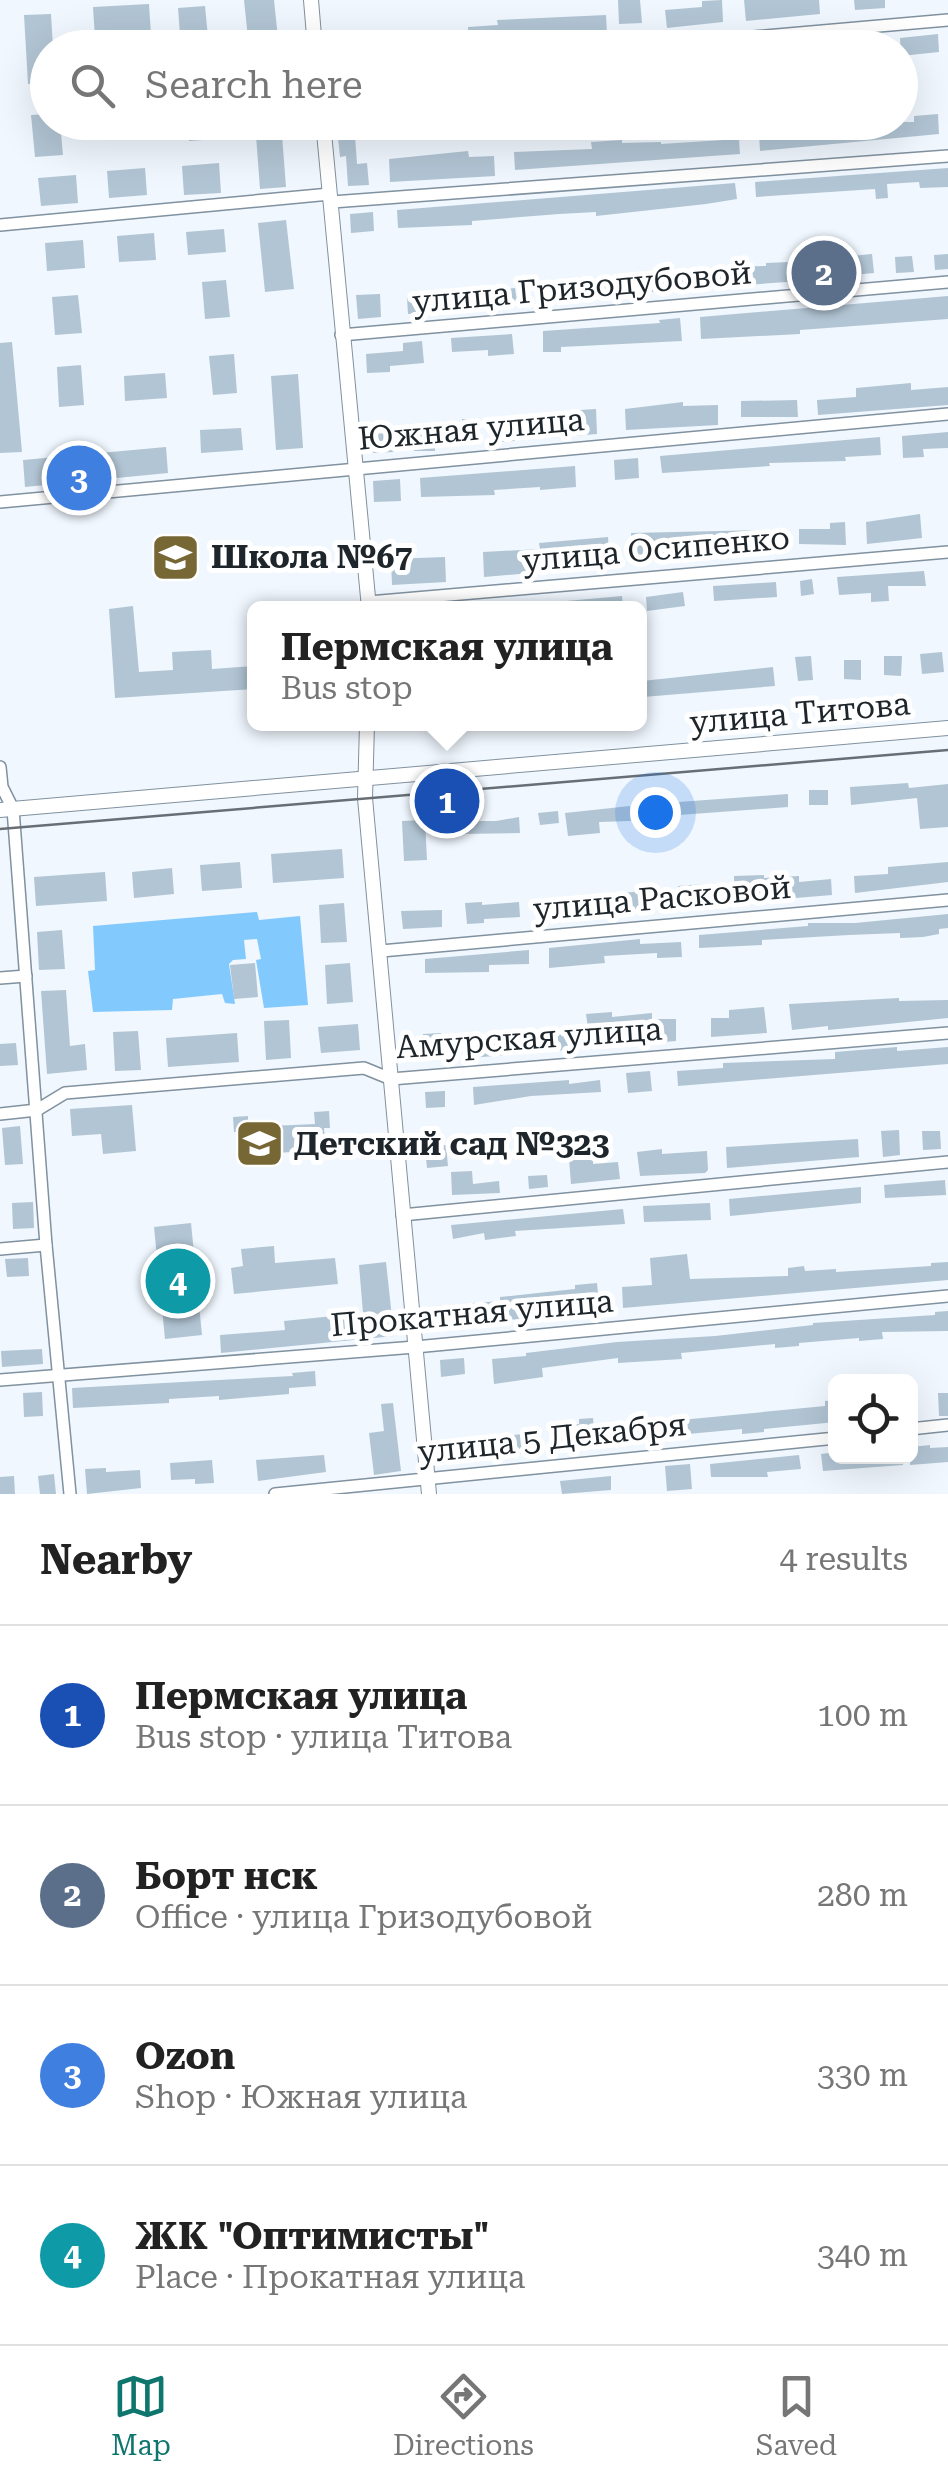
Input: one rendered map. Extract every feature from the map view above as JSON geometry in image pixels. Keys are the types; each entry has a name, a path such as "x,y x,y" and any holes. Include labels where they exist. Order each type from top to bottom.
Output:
{"street":[{"path":"311,0 314,30"},
{"path":"834,30 948,20"},
{"path":"325,140 369,601"},
{"path":"0,225 948,156"},
{"name":"улица Гризодубовой","path":"341,335 948,282"},
{"name":"Южная улица","path":"0,502 948,414"},
{"name":"улица Осипенко","path":"413,601 948,552"},
{"name":"улица Титова","path":"6,809 948,728"},
{"path":"368,731 366,807 429,1494"},
{"path":"0,767 26,976 70,1494"},
{"name":"улица Расковой","path":"381,951 948,900"},
{"path":"0,978 26,976"},
{"name":"Амурская улица","path":"0,1114 37,1110 65,1093 364,1068 391,1079 948,1033"},
{"path":"402,1215 948,1162"},
{"path":"0,1248 46,1246"},
{"name":"Прокатная улица","path":"0,1380 415,1347 948,1296"},
{"path":"918,1429 948,1426"},
{"name":"улица 5 Декабря","path":"275,1494 828,1439"}],"shaded area":[{"path":"257,912 259,920 300,916 308,1005 264,1008 256,960 261,959 257,939 244,940 246,959 229,964 235,1004 225,1003 222,994 173,999 172,1010 93,1012 88,971 95,970 93,926"}],"building":[{"path":"244,0 274,0 277,30 247,30"},
{"path":"618,0 640,0 642,23 619,24"},
{"path":"722,0 723,22 667,28 665,10 702,7 702,1"},
{"path":"744,0 819,0 820,14 746,21"},
{"path":"854,0 885,0 885,8 855,10"},
{"path":"149,4 151,30 94,30 93,7"},
{"path":"205,6 207,30 180,30 178,8"},
{"path":"51,14 52,30 30,30 30,84 28,84 24,15"},
{"path":"606,15 607,30 468,30 498,25 497,20"},
{"path":"938,34 939,52 918,54 918,36"},
{"path":"938,114 939,134 918,136 918,116"},
{"path":"33,140 62,140 63,155 35,157"},
{"path":"256,140 282,140 286,187 260,189"},
{"path":"338,140 355,140 357,164 367,163 369,185 348,186 346,156 340,157"},
{"path":"622,140 661,144 739,140 740,154 515,170 514,152 592,149 591,142"},
{"path":"759,140 876,140 760,151"},
{"path":"468,151 469,157 494,156 495,176 390,182 389,159"},
{"path":"219,163 221,193 184,195 182,166"},
{"path":"145,168 147,195 109,198 107,171"},
{"path":"948,168 948,187 920,188 919,182 887,184 888,198 876,199 875,189 756,197 755,182"},
{"path":"76,175 78,203 41,206 38,178"},
{"path":"735,183 737,199 706,204 596,216 596,212 559,214 472,221 472,225 398,228 397,210"},
{"path":"373,212 374,231 351,233 350,214"},
{"path":"286,220 294,289 265,292 258,223"},
{"path":"224,229 226,252 188,255 186,232"},
{"path":"154,233 156,260 119,262 117,236"},
{"path":"83,240 85,268 47,271 45,243"},
{"path":"872,254 874,273 853,275 851,256"},
{"path":"948,254 948,269 935,270 934,255"},
{"path":"912,256 914,272 896,273 895,257"},
{"path":"789,262 790,267 827,264 828,279 582,297 582,279 730,270"},
{"path":"226,280 230,317 205,319 202,282"},
{"path":"554,285 556,300 538,302 536,286"},
{"path":"515,288 517,302 454,310 452,294"},
{"path":"380,294 381,317 358,319 356,295"},
{"path":"78,295 82,333 55,335 52,297"},
{"path":"431,295 432,312 408,314 407,297"},
{"path":"948,296 948,319 800,330 800,334 701,339 700,317"},
{"path":"680,318 682,341 561,347 561,352 543,352 543,331 660,323 659,320"},
{"path":"512,334 514,354 488,356 488,350 452,352 451,338"},
{"path":"422,341 424,363 367,373 366,354 403,351 403,343"},
{"path":"12,342 22,452 0,453 0,343"},
{"path":"234,354 237,393 213,395 209,356"},
{"path":"81,365 84,405 59,407 57,367"},
{"path":"165,373 167,398 125,401 124,376"},
{"path":"298,374 303,448 276,450 271,376"},
{"path":"911,383 911,390 948,387 948,405 818,415 817,400 856,397 856,388"},
{"path":"797,400 798,417 741,417 741,401"},
{"path":"683,402 683,406 718,405 718,425 626,430 625,409"},
{"path":"596,409 597,434 502,442 500,422 580,417 580,410"},
{"path":"462,419 479,419 480,443 463,444"},
{"path":"434,427 435,451 414,451 414,428"},
{"path":"241,428 243,450 201,453 200,430"},
{"path":"948,432 948,448 923,449 924,457 903,458 902,436"},
{"path":"392,433 394,452 372,453 371,434"},
{"path":"880,437 881,455 845,457 846,461 769,463 770,466 662,473 660,456"},
{"path":"166,447 168,473 25,487 23,460"},
{"path":"638,458 639,478 615,480 614,460"},
{"path":"575,466 576,487 421,497 420,478"},
{"path":"400,479 401,501 374,502 373,481"},
{"path":"920,514 922,538 867,544 866,522"},
{"path":"845,522 846,545 799,544 799,529 830,529 830,523"},
{"path":"769,530 771,553 661,554 662,560 634,562 631,533"},
{"path":"608,537 610,566 484,577 483,552 540,549 539,543"},
{"path":"445,557 446,582 392,585 391,559"},
{"path":"924,571 926,586 888,586 889,601 871,602 871,593 839,595 837,577"},
{"path":"812,579 814,594 801,596 800,581"},
{"path":"776,582 777,597 714,601 713,586"},
{"path":"683,592 685,606 647,611 646,597"},
{"path":"622,596 622,601 566,601"},
{"path":"133,606 139,672 173,670 172,652 211,650 212,669 247,666 247,689 115,698 109,609"},
{"path":"942,652 944,672 922,674 920,654"},
{"path":"811,656 813,680 798,681 795,657"},
{"path":"884,656 902,656 901,676 884,675"},
{"path":"844,660 861,660 861,680 844,679"},
{"path":"773,667 775,686 647,697 647,680"},
{"path":"908,783 909,788 948,784 948,827 920,829 917,798 851,805 850,787"},
{"path":"809,790 828,790 828,805 809,805"},
{"path":"788,794 788,807 652,817 651,804"},
{"path":"630,806 631,821 599,822 600,833 568,836 565,813"},
{"path":"558,811 559,823 540,825 538,813"},
{"path":"519,817 520,833 460,834 460,821"},
{"path":"425,820 427,860 404,861 402,821"},
{"path":"342,849 344,878 273,883 271,854"},
{"path":"240,862 242,888 202,891 200,865"},
{"path":"948,862 948,882 855,893 854,876 888,874 888,867"},
{"path":"172,868 174,894 134,898 132,872"},
{"path":"105,872 107,901 36,906 34,877"},
{"path":"734,876 799,876 799,882 831,879 832,895 735,903"},
{"path":"705,884 706,907 680,909 678,886"},
{"path":"641,891 643,909 580,914 580,898"},
{"path":"559,901 560,919 544,920 542,902"},
{"path":"519,902 520,917 467,924 465,903"},
{"path":"344,903 347,942 321,943 319,905"},
{"path":"442,910 442,927 403,929 401,911"},
{"path":"948,914 948,928 923,937 900,938 900,933 849,935 699,948 699,935"},
{"path":"62,930 65,969 39,970 37,932"},
{"path":"640,939 640,944 681,942 682,957 657,958 657,953 604,956 605,963 549,968 549,948"},
{"path":"529,950 529,964 489,965 489,972 425,973 425,959"},
{"path":"255,963 258,997 234,999 230,965"},
{"path":"350,963 353,1002 327,1004 325,965"},
{"path":"66,990 70,1046 85,1044 87,1070 47,1074 41,991"},
{"path":"899,998 948,1000 948,1018 792,1030 789,1004"},
{"path":"764,1007 767,1033 711,1037 711,1018 729,1018 729,1010"},
{"path":"612,1012 612,1017 652,1013 652,1019 676,1019 676,1041 469,1058 467,1042 492,1040 492,1036 588,1028 586,1014"},
{"path":"289,1020 291,1058 266,1060 264,1021"},
{"path":"358,1024 360,1050 321,1053 318,1027"},
{"path":"138,1031 141,1070 115,1071 113,1032"},
{"path":"237,1033 239,1062 168,1067 166,1038"},
{"path":"441,1033 442,1060 424,1061 423,1034"},
{"path":"16,1043 18,1065 0,1066 0,1044"},
{"path":"897,1047 897,1051 948,1047 948,1064 678,1086 677,1071 723,1068 723,1063 835,1059 835,1052"},
{"path":"650,1071 652,1091 628,1093 626,1073"},
{"path":"569,1080 569,1084 600,1080 601,1092 531,1096 474,1105 473,1087"},
{"path":"445,1091 445,1107 426,1108 425,1092"},
{"path":"132,1105 136,1151 103,1154 101,1134 72,1136 70,1109"},
{"path":"329,1111 330,1128 324,1128 326,1150 241,1155 240,1132 234,1132 233,1117 248,1116 248,1127 315,1124 314,1112"},
{"path":"20,1126 23,1164 5,1165 2,1128"},
{"path":"899,1130 900,1155 883,1157 881,1131"},
{"path":"922,1131 940,1131 941,1149 923,1150"},
{"path":"858,1139 859,1157 727,1168 726,1147"},
{"path":"446,1145 448,1166 427,1168 425,1147"},
{"path":"662,1149 662,1154 707,1151 708,1170 640,1176 637,1152"},
{"path":"593,1157 593,1164 618,1162 620,1179 571,1184 569,1159"},
{"path":"472,1171 473,1184 499,1181 500,1193 452,1195 451,1172"},
{"path":"547,1175 548,1187 529,1189 528,1176"},
{"path":"945,1180 946,1195 885,1198 884,1185"},
{"path":"861,1187 861,1203 730,1216 729,1199"},
{"path":"33,1202 34,1228 13,1229 12,1203"},
{"path":"710,1203 711,1220 644,1222 643,1206"},
{"path":"623,1209 625,1224 515,1231 516,1236 485,1240 484,1233 453,1239 451,1225"},
{"path":"191,1223 202,1335 165,1339 154,1227"},
{"path":"274,1246 275,1263 335,1258 338,1284 234,1294 231,1268 243,1266 241,1249"},
{"path":"687,1254 690,1279 788,1276 788,1268 804,1266 805,1271 836,1272 948,1262 948,1280 623,1308 622,1287 652,1285 650,1258"},
{"path":"28,1258 29,1276 7,1277 5,1259"},
{"path":"386,1262 394,1336 221,1353 220,1335 285,1330 284,1321 363,1313 359,1265"},
{"path":"597,1283 599,1304 563,1307 564,1311 520,1319 436,1326 435,1306 500,1301 500,1297"},
{"path":"948,1311 948,1331 882,1332 883,1339 681,1353 682,1359 618,1363 618,1358 542,1368 543,1377 494,1384 492,1359 526,1353"},
{"path":"42,1349 43,1364 2,1367 1,1351"},
{"path":"464,1358 465,1374 441,1377 440,1360"},
{"path":"315,1371 316,1386 289,1388 289,1394 73,1408 72,1388 293,1376 292,1373"},
{"path":"42,1392 43,1416 24,1417 23,1393"},
{"path":"938,1393 948,1393 948,1416 939,1416"},
{"path":"828,1401 828,1423 742,1434 742,1429 628,1440 628,1422 825,1406"},
{"path":"393,1403 401,1471 374,1475 369,1433 384,1431 381,1404"},
{"path":"593,1418 595,1443 553,1448 552,1426 579,1424 579,1419"},
{"path":"530,1433 532,1453 459,1459 457,1442"},
{"path":"918,1446 948,1447 948,1462 910,1465 918,1464"},
{"path":"828,1453 828,1464 903,1465 823,1471 821,1454"},
{"path":"324,1455 326,1472 258,1481 256,1460"},
{"path":"799,1455 801,1469 767,1472 768,1477 711,1477 710,1464"},
{"path":"212,1460 214,1483 171,1480 170,1463"},
{"path":"690,1464 692,1489 667,1491 665,1466"},
{"path":"106,1468 106,1472 140,1470 141,1488 87,1494 85,1469"},
{"path":"54,1474 56,1494 40,1494 38,1476"},
{"path":"14,1476 15,1494 0,1494 0,1477"},
{"path":"611,1476 611,1490 562,1494 560,1481"}],"tram line":[{"path":"0,829 948,750"}],"place":[{"name":"Борт нск","path":"824,273"},
{"name":"Ozon","path":"79,478"},
{"name":"Школа №67","path":"176,557"},
{"name":"Пермская улица","path":"447,801"},
{"name":"Детский сад №323","path":"259,1144"},
{"name":"ЖК \"Оптимисты\"","path":"178,1281"}]}
